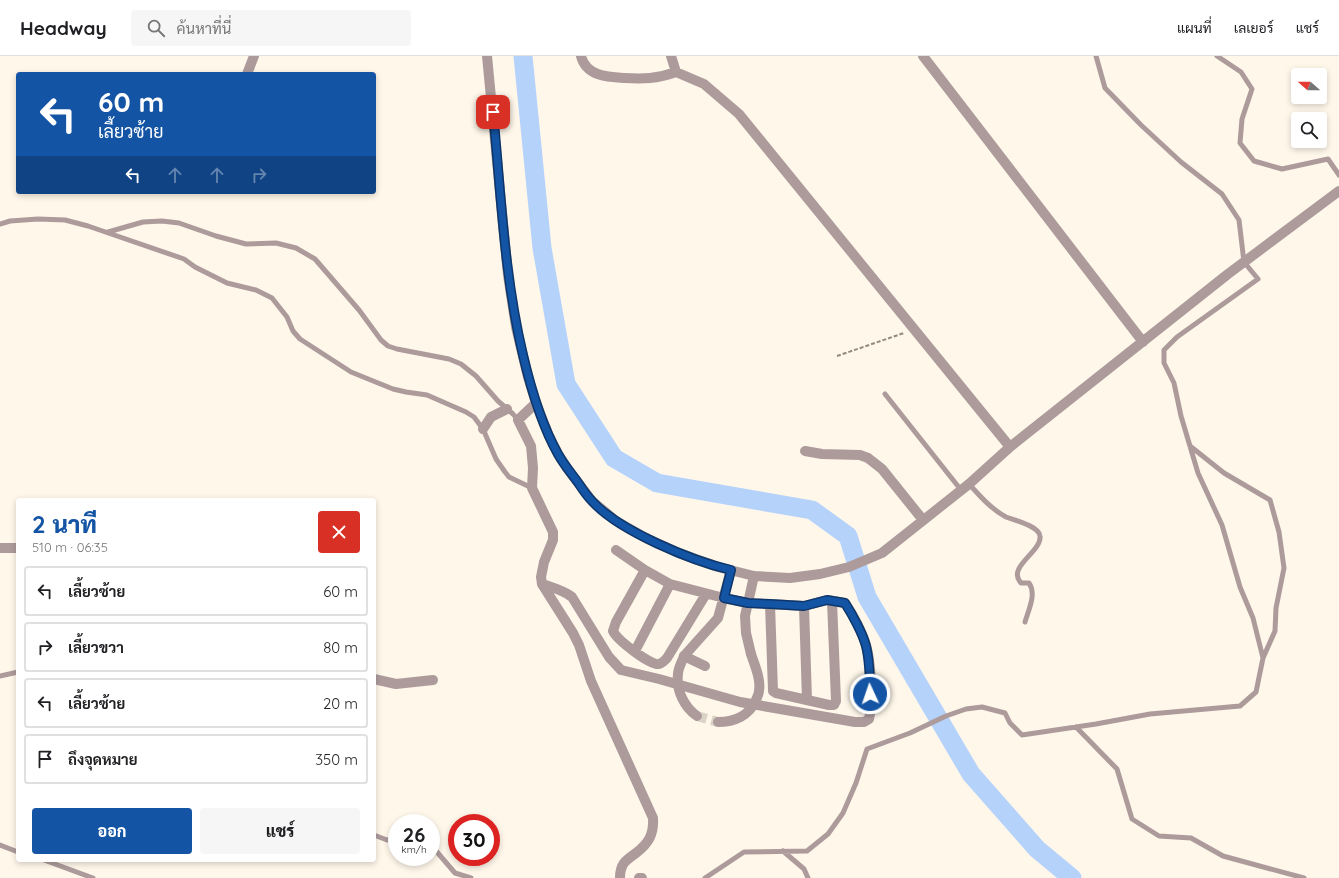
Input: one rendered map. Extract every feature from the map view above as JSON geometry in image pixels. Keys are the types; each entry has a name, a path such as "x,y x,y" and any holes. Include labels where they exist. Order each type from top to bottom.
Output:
{"street":[{"path":"248,72 254,56"},
{"path":"488,56 508,275 516,327 536,403 558,454 588,496 616,521 646,538 680,553 718,567 754,576 790,578 820,574 850,567 882,553 965,487 1010,447 1244,262 1339,191"},
{"path":"581,56 584,65 594,73 605,76 646,79 676,72 704,84 739,114 1010,447"},
{"path":"671,56 676,72"},
{"path":"923,56 1143,342"},
{"path":"536,403 518,420 531,446 533,468 532,488 553,532 553,540 544,562 541,577 542,584 576,639 591,681 653,818 653,828 650,838 645,845 625,861 620,878"},
{"path":"483,428 491,416 507,409"},
{"path":"805,451 822,454 860,455 868,458 882,469 923,520"},
{"path":"0,548 16,548"},
{"path":"542,584 566,592 572,597 609,657 621,670 740,702 854,722 864,722 869,719 871,709 869,665 866,645 845,603 827,600 804,606 748,603 706,594 670,584 645,570 616,550"},
{"path":"645,570 613,632 618,638 654,664 659,664 667,658 706,594"},
{"path":"697,716 691,712 678,690 678,673 684,656 718,618 731,570"},
{"path":"718,722 728,722 739,719 753,707 759,692 757,672 746,633 746,616 754,576"},
{"path":"635,651 670,584"},
{"path":"770,604 774,690 776,693 834,705 836,701 832,601"},
{"path":"804,606 807,700"},
{"path":"684,656 705,666"},
{"path":"376,679 396,684 433,680"}],"lane":[{"path":"1096,56 1105,88 1141,125 1181,162 1222,194 1239,220 1244,262 1258,279 1177,337 1164,350 1164,362 1174,383 1181,416 1198,473 1222,525 1240,587 1253,618 1263,658"},
{"path":"1217,56 1241,72 1252,89 1242,119 1240,143 1254,160 1282,169 1328,159 1339,175"},
{"path":"0,224 10,221 38,218 65,220 107,232 184,259 227,283 256,290 272,298 287,317 293,331 300,339 351,372 393,390 427,394 466,412 483,428 496,459 509,477 532,488"},
{"path":"107,232 143,222 162,221 178,223 216,236 246,244 276,243 296,248 315,259 359,310 381,340 388,346 450,359 461,364 476,376 498,401 518,420"},
{"path":"885,394 965,487 994,510 1038,531 1040,541 1018,570 1017,574 1021,583 1029,583 1032,587 1032,595 1025,622"},
{"path":"705,878 744,852 807,851 828,834 843,813 856,783 867,749 910,733 946,716 966,709 982,707 1005,713 1010,723 1022,735 1150,714 1240,706 1256,692 1263,658 1275,631 1276,608 1284,568 1279,532 1270,500 1224,473 1190,446"},
{"path":"0,676 16,672"},
{"path":"1076,727 1117,769 1132,819 1159,836 1191,838 1223,856 1304,878"},
{"path":"376,836 388,840"},
{"path":"0,844 16,851"},
{"path":"783,851 804,869 808,878"},
{"path":"440,856 455,873 471,878"},
{"path":"49,862 93,878"}],"path":[{"path":"837,356 914,329"}],"waterway":[{"path":"523,56 542,248 566,384 614,458 657,483 812,510 848,536 867,597 971,774 1037,849 1072,878"}],"tunnel":[{"path":"697,716 718,722"}],"route":[{"path":"493,112 508,275 516,327 536,403 549,436 567,468 592,501 616,521 646,538 680,553 718,567 731,570 724,598 748,603 804,606 827,600 845,603 866,645 869,665 870,694"}]}
